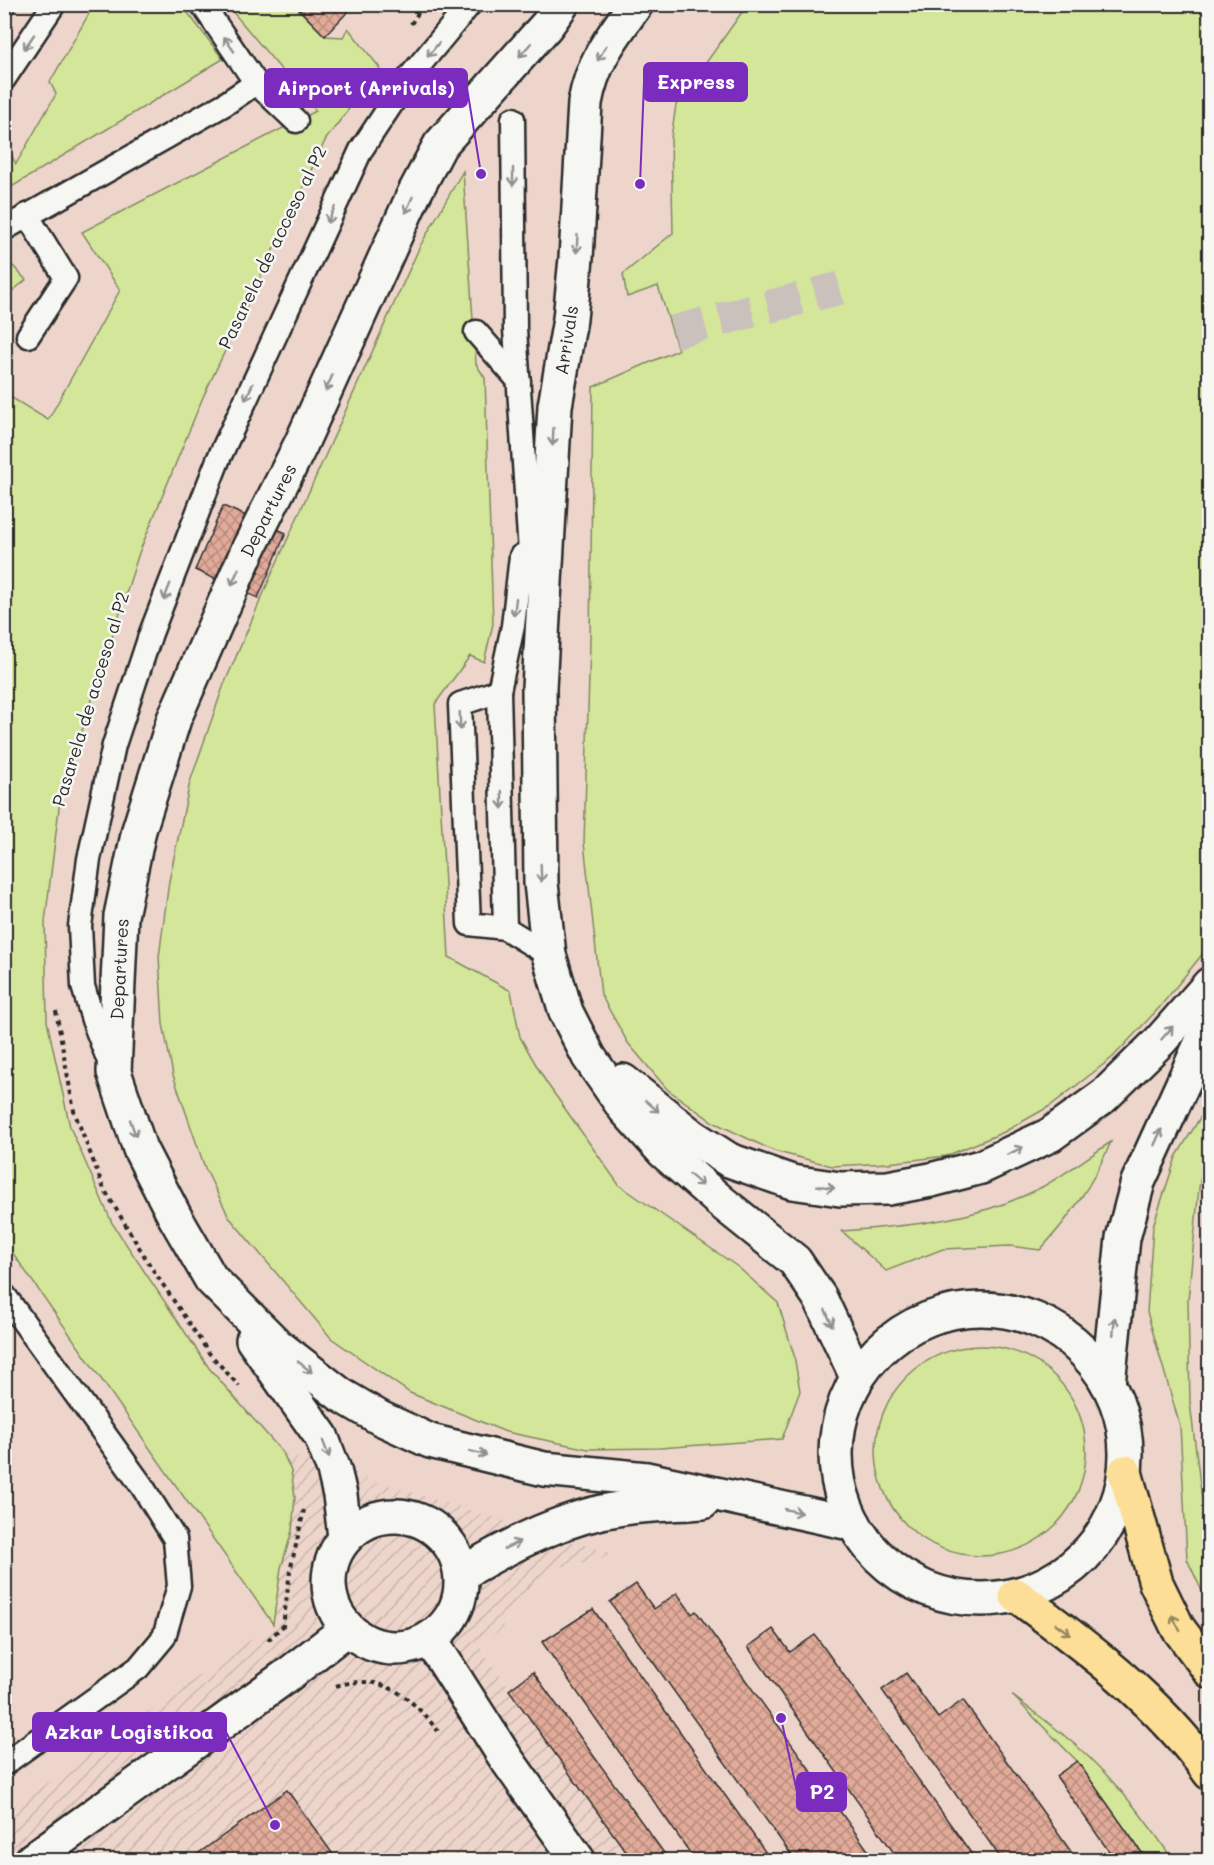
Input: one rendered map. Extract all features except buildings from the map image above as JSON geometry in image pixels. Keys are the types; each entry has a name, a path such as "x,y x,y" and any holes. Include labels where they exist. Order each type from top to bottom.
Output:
{"highway":[{"path":"1125,1472 1156,1583 1178,1628 1209,1671"},
{"path":"1016,1595 1080,1642 1139,1694 1193,1750 1209,1773"}],"street":[{"name":"Departures","path":"114,1072 121,916 138,830 174,719 247,552 301,444 414,194 440,145 548,25 562,4"},
{"name":"Arrivals","path":"636,4 608,42 588,83 570,319 555,406 539,688 541,884 549,955 566,1012 589,1057 625,1110 663,1151 795,1261 820,1298 857,1377"},
{"path":"589,1057 693,1137 729,1160 792,1182 840,1189 888,1188 981,1167 1050,1135 1104,1096 1160,1041 1209,984"},
{"path":"1108,1384 1123,1238 1138,1182 1209,1024"},
{"path":"114,1072 140,1149 175,1217 211,1279 321,1436 334,1470 340,1495 345,1537"},
{"path":"211,1279 278,1346 341,1395 380,1418 430,1442 544,1469 647,1479 854,1524"},
{"path":"985,1308 1022,1314 1056,1329 1086,1353 1108,1384 1122,1422 1126,1441 1125,1472 1116,1505 1100,1536 1077,1563 1049,1582 1016,1595 979,1599 941,1594 906,1579 876,1555 854,1524 837,1476 838,1424 857,1377 881,1347 911,1325 947,1312 985,1308"},
{"path":"461,1574 510,1545 572,1520 624,1508 743,1499"},
{"path":"390,1515 415,1518 437,1530 453,1550 461,1574 459,1599 449,1622 430,1639 409,1648 387,1649 365,1642 347,1629 333,1608 328,1583 332,1558 345,1537 365,1522 390,1515"},
{"path":"32,1860 289,1674 347,1629"},
{"path":"430,1639 505,1757 578,1860"}],"lane":[{"path":"4,79 54,4"},
{"path":"202,4 256,83 296,121"},
{"path":"114,1072 93,1020 83,986 80,926 89,859 114,744 151,633 218,460 361,150 408,79 470,4"},
{"path":"4,229 225,104 256,83"},
{"path":"513,119 515,329 539,688"},
{"path":"27,215 66,278 28,336"},
{"path":"476,332 519,381"},
{"path":"505,928 499,691 513,626 527,507"},
{"path":"499,691 460,704 469,924 505,928 549,955"},
{"path":"4,1295 142,1486 175,1539 179,1586 164,1637 138,1668 4,1764"}],"path":[{"path":"406,32 424,4"},
{"path":"56,1006 74,1111 104,1189 151,1267 209,1353 240,1388"},
{"path":"268,1640 283,1626 290,1571 304,1506"},
{"path":"330,1688 372,1681 397,1690 419,1708 438,1731"}],"shaded area":[{"path":"5,5 1209,5 1209,1860 632,1860 480,1647 503,1628 517,1600 562,1567 616,1555 292,1531 281,1568 273,1624 5,1814"},
{"path":"283,1453 617,1555 562,1567 517,1600 503,1628 480,1647 632,1860 5,1860 4,1813 273,1624 281,1568 292,1531 291,1472"}],"green space":[{"path":"94,5 182,5 223,59 5,191 5,143 16,164 56,94 50,82"},
{"path":"227,5 294,5 325,36 343,37 348,28 380,68 326,139 203,397 139,553 60,800 45,922 47,1021 70,1127 112,1223 209,1368 283,1453 291,1471 295,1497 292,1531 281,1568 273,1624 5,1242 4,393 48,420 120,290 82,232 316,111"},
{"path":"747,5 1209,5 1209,946 1159,1008 1113,1057 1050,1106 1004,1132 946,1156 889,1163 832,1166 774,1151 713,1122 667,1089 628,1043 601,995 584,843 590,643 593,387 678,350 658,286 627,297 623,274 673,233 671,138 676,105"},
{"path":"463,171 476,364 485,378 493,624 484,662 470,656 435,704 449,957 511,991 520,1037 546,1082 619,1185 738,1267 778,1303 794,1355 800,1391 782,1439 660,1448 588,1449 506,1432 410,1393 331,1338 229,1217 205,1168 173,1075 163,1024 159,957 169,881 190,782 223,687 270,578 420,246"},
{"path":"13,266 26,280 5,297 5,271"},
{"path":"1209,1103 1209,1129 1199,1188 1188,1300 1190,1403 1209,1556 1209,1606 1187,1559 1180,1426 1147,1312 1153,1226 1176,1157"},
{"path":"1111,1142 1080,1199 1040,1250 1010,1246 943,1249 886,1271 842,1231 919,1224 994,1207 1042,1187"},
{"path":"971,1346 991,1346 1012,1350 1031,1358 1062,1384 1074,1401 1082,1420 1086,1451 1082,1482 1074,1501 1048,1532 1031,1544 1012,1552 991,1556 971,1556 950,1552 931,1544 900,1518 888,1501 880,1482 876,1461 876,1441 880,1420 888,1401 914,1370 931,1358 950,1350"},
{"path":"1012,1695 1054,1727 1107,1775 1135,1808 1173,1860 1147,1860 1077,1761"}],"tunnel":[{"path":"673,332 840,288"}],"place":[{"name":"Airport (Arrivals)","path":"481,174"},
{"name":"Express","path":"640,184"},
{"name":"P2","path":"781,1718"},
{"name":"Azkar Logistikoa","path":"275,1825"}]}
